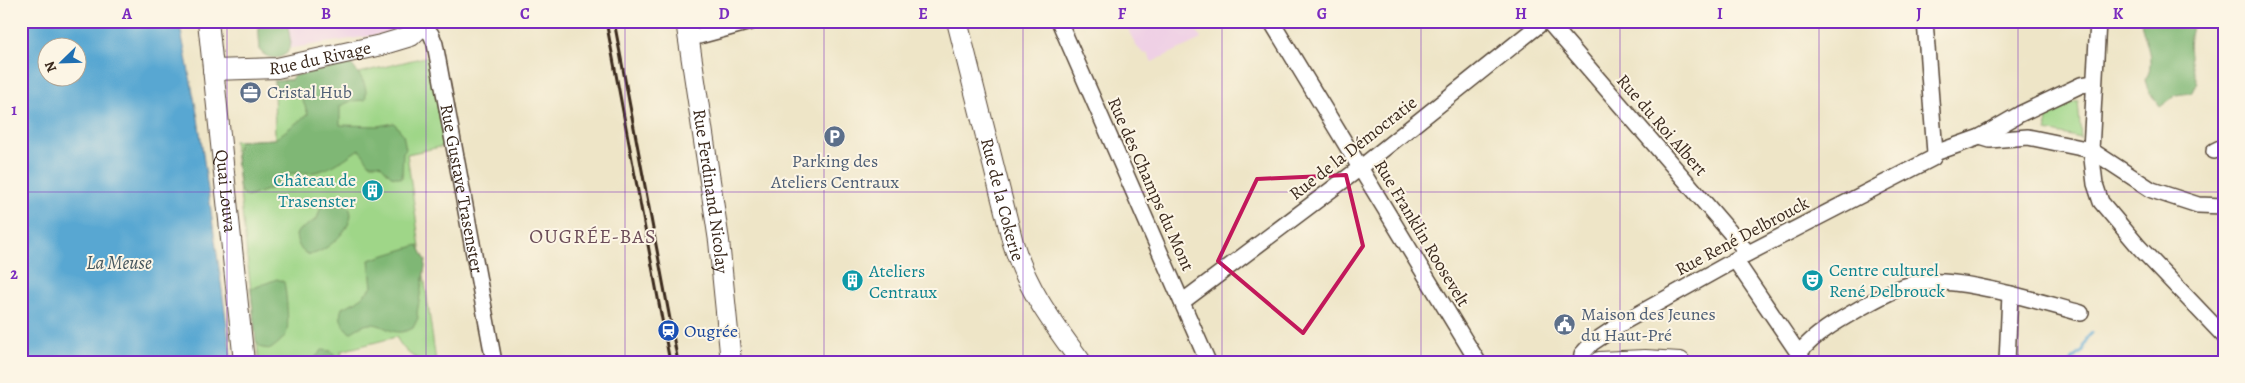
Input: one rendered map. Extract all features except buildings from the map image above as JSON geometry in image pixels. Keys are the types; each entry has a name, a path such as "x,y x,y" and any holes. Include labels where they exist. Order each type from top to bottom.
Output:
{"main road":[{"name":"Quai Louva","path":"208,21 244,362"},
{"name":"Rue de la Cokerie","path":"945,21 1006,265 1026,306 1066,362"},
{"name":"Rue de la Cokerie","path":"957,21 1021,269 1039,304 1081,362"},
{"name":"Rue du Rivage","path":"213,70 276,68 309,62 411,36 420,23"},
{"name":"Rue Ferdinand Nicolay","path":"687,30 706,142 732,362"},
{"path":"1601,362 1645,360 1680,362"}],"street":[{"path":"687,30 754,21"},
{"name":"Rue des Champs du Mont","path":"1060,21 1208,362"},
{"name":"Rue Franklin Roosevelt","path":"1271,21 1478,362"},
{"name":"Rue de la Démocratie","path":"1182,302 1360,168 1544,21"},
{"name":"Rue du Roi Albert","path":"1548,21 1742,256 1802,358"},
{"path":"1925,21 1934,156"},
{"path":"2098,21 2091,150 2095,184 2101,202 2139,246 2224,336"},
{"name":"Rue Gustave Trasenster","path":"420,23 431,34 435,44 494,362"},
{"path":"1980,138 2020,114 2082,85 2094,83"},
{"path":"1980,138 1990,140 2028,137 2091,150 2152,190 2188,203 2224,206"},
{"name":"Rue René Delbrouck","path":"1581,362 1582,354 1586,349 1608,331 1742,256 1934,156 1980,138"},
{"path":"1802,358 1811,340 1830,326 1866,305 1910,284 1941,281 2010,294 2081,313"},
{"path":"2007,362 2010,294"}],"highlighted area":[{"path":"1346,175 1363,246 1303,333 1218,261 1257,179"}],"shaded area":[{"path":"282,21 396,21 396,32 286,49"},
{"path":"1127,21 1216,21 1197,31 1201,39 1152,62 1148,54 1143,53 1137,47 1129,32"}],"green space":[{"path":"258,21 287,21 291,44 287,53 273,58 266,56 260,51"},
{"path":"2141,21 2194,21 2189,45 2192,68 2198,83 2191,93 2176,95 2160,107 2148,90 2145,80 2150,66 2150,59"},
{"path":"429,56 445,146 407,154 436,362 417,359 412,356 396,337 341,351 343,362 259,362 234,141 275,139 274,81 359,73"},
{"path":"351,64 365,85 366,95 365,100 351,101 340,106 340,125 378,126 394,123 403,134 406,149 403,152 402,178 391,176 380,164 370,164 359,149 334,165 320,171 282,176 279,186 247,197 240,191 236,155 239,141 275,139 308,114 301,96 283,97 276,88 274,81 291,80 293,76"},
{"path":"2078,101 2081,138 2047,131 2046,110"},
{"path":"328,200 343,203 350,210 350,219 345,230 326,248 316,253 305,253 299,246 296,235 298,231 317,219 322,203"},
{"path":"418,245 426,261 417,313 418,318 413,328 395,332 377,325 368,324 350,333 340,315 342,308 357,301 372,287 369,260"},
{"path":"277,279 284,282 285,286 288,327 283,339 271,349 262,348 256,342 251,289"},
{"path":"322,350 332,351 337,362 311,362"}],"water":[{"name":"La Meuse","path":"21,21 179,21 198,118 232,362 21,362"}],"waterway":[{"path":"2070,362 2083,351 2087,338 2092,333"}],"railway":[{"path":"606,21 670,362"},
{"path":"614,21 678,362"}],"place":[{"name":"Cristal Hub","path":"251,92"},
{"name":"Parking des Ateliers Centraux","path":"835,136"},
{"name":"Château de Trasenster","path":"372,190"},
{"name":"Centre culturel René Delbrouck","path":"1813,280"},
{"name":"Ateliers Centraux","path":"853,281"},
{"name":"Maison des Jeunes du Haut-Pré","path":"1565,324"},
{"name":"Ougrée","path":"668,331"}],"district":[{"name":"OUGRÉE-BAS","path":"593,236"}]}
